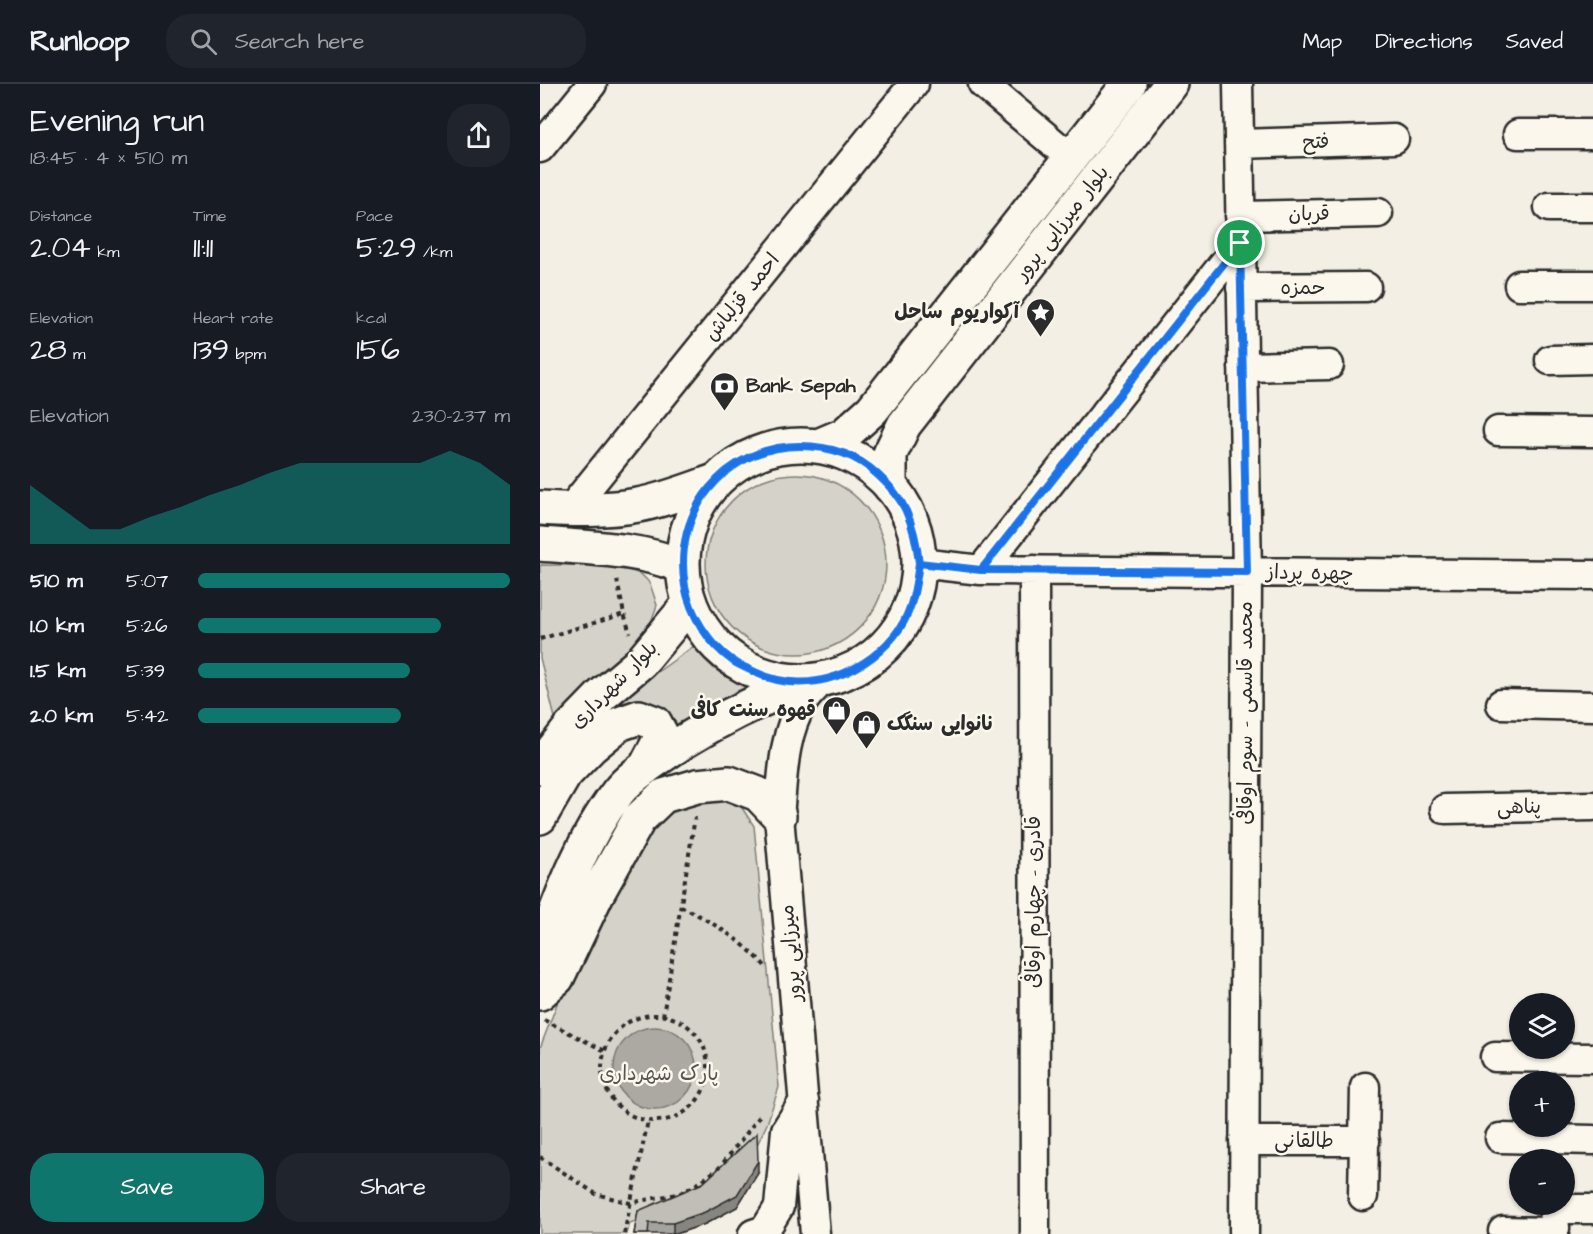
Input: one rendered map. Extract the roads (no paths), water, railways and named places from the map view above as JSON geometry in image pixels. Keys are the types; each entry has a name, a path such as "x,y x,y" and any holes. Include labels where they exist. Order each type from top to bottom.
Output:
{"main road":[{"name":"بلوار میرزایی پرور","path":"818,446 844,435 872,410 1130,84"},
{"name":"بلوار میرزایی پرور","path":"890,486 890,454 904,425 1171,84"},
{"path":"540,956 561,898 587,841 620,790 645,768 717,720 760,699 852,671 880,652 901,626 915,596 919,563 916,535 906,509 890,486 869,467 844,453 818,446 782,446 756,453 735,464 715,481 696,506 685,535 682,566 689,604 707,636 734,662 767,678 812,682"},
{"path":"555,509 640,505 715,481"},
{"path":"540,544 613,550 658,557 682,566"},
{"name":"بلوار شهرداری","path":"540,766 562,737 602,695 641,662 689,604"},
{"path":"540,817 565,774 591,747 619,724 639,717 655,723 662,736 645,768"},
{"path":"540,993 557,978 597,894 639,819 663,796 698,786 729,783 758,794 779,816"}],"street":[{"path":"540,148 592,84"},
{"name":"احمد قزلباش","path":"555,509 914,84"},
{"path":"983,84 1071,158"},
{"name":"محمد قاسمی - سوم اوقافی","path":"1238,84 1247,572 1244,1234"},
{"path":"1518,134 1593,134"},
{"name":"فتح","path":"1239,144 1394,140"},
{"path":"1549,207 1593,207"},
{"name":"قربان","path":"1240,229 1378,213"},
{"path":"981,570 1240,229"},
{"path":"1519,285 1593,285"},
{"name":"حمزه","path":"1241,288 1366,288"},
{"path":"1550,360 1593,360"},
{"path":"1243,367 1329,365"},
{"path":"1498,431 1593,432"},
{"name":"چهره پرداز","path":"919,563 981,570 1593,575"},
{"name":"قادری - چهارم اوقافی","path":"1034,570 1035,1234"},
{"name":"میرزایی پرور","path":"812,682 791,726 786,748 779,816 815,1234"},
{"path":"1501,704 1593,706"},
{"name":"پناهی","path":"1445,809 1593,806"},
{"path":"1495,1057 1593,1058"},
{"path":"1363,1196 1365,1087"},
{"path":"753,1234 765,1230 779,1207 786,1130 804,1101"},
{"path":"1500,1138 1593,1140"},
{"name":"طالقانی","path":"1244,1142 1365,1140"},
{"path":"1503,1231 1549,1232 1555,1228 1554,1218 1557,1211 1593,1209"}],"place":[{"name":"آکواریوم ساحل","path":"1040,338"},
{"name":"Bank Sepah","path":"725,412"},
{"name":"قهوه سنت کافی","path":"837,736"},
{"name":"نانوایی سنگک","path":"866,750"}],"park label":[{"name":"پارک شهرداری","path":"659,1074"}]}
